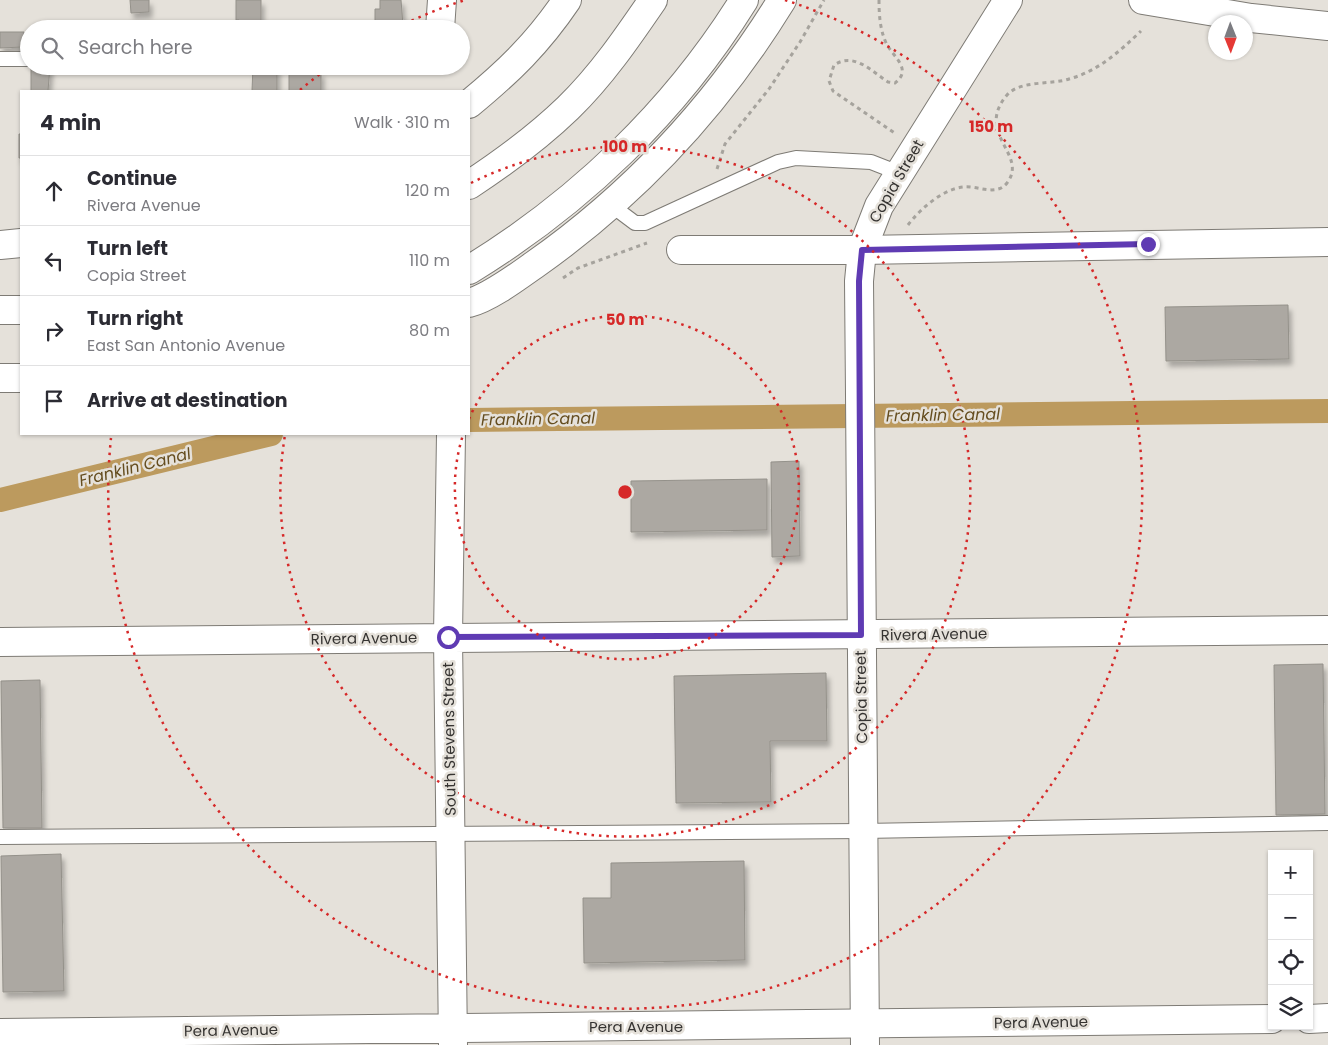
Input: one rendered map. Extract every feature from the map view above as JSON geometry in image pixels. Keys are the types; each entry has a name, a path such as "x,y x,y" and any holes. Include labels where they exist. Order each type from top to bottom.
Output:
{"main road":[{"path":"441,20 442,0"},
{"path":"470,103 508,72 550,26 567,0"},
{"path":"470,184 509,158 569,108 620,48 653,0"},
{"path":"470,269 539,225 575,196 645,130 707,54 744,0"},
{"path":"470,302 525,271 569,241 610,205 700,116 757,40 782,0"},
{"name":"Copia Street","path":"865,1035 859,281 862,250 879,206 1008,0"},
{"path":"1143,0 1251,18 1328,26"},
{"path":"681,250 862,250 1328,242"},
{"path":"0,244 20,243"},
{"path":"0,310 20,310"},
{"path":"0,378 20,378"},
{"name":"South Stevens Street","path":"451,446 448,637 453,1036"},
{"name":"Rivera Avenue","path":"0,642 1328,630"},
{"path":"1313,1019 1328,1018"},
{"name":"Pera Avenue","path":"0,1032 453,1036 865,1035 1268,1019"}],"lane":[{"path":"0,59 20,59"},
{"path":"610,205 635,223 645,223 778,162 796,158 872,162 899,173"},
{"path":"0,838 862,830 1328,823"}],"path":[{"path":"718,189 717,165 725,144 769,89 800,42 824,0"},
{"path":"879,0 879,21 886,43 902,64 903,73 900,78 895,83 888,82 852,59 843,59 834,65 829,81 833,91 896,134"},
{"path":"906,248 908,224 943,193 964,187 995,190 1006,183 1012,171 1010,153 998,136 995,125 1000,106 1008,94 1022,86 1068,80 1095,69 1120,52 1141,31"},
{"path":"556,282 578,268 649,242"}],"building":[{"path":"130,0 149,0 149,12 131,13"},
{"path":"236,0 261,0 261,20 236,20"},
{"path":"380,0 401,0 403,20 375,20 375,9 380,9"},
{"path":"0,32 20,32 20,47 0,48"},
{"path":"31,75 49,75 48,90 31,90"},
{"path":"253,75 277,75 277,90 252,90"},
{"path":"289,75 321,75 321,90 289,90"},
{"path":"19,134 20,134 20,158"},
{"path":"1288,305 1289,359 1166,361 1165,307"},
{"path":"799,461 800,556 772,557 771,462"},
{"path":"767,479 767,530 631,532 631,481"},
{"path":"1323,664 1325,814 1276,815 1274,665"},
{"path":"826,673 827,741 770,741 771,802 676,803 674,676"},
{"path":"40,680 42,828 3,828 1,681"},
{"path":"61,854 64,991 3,992 1,856"},
{"path":"744,861 745,960 584,963 583,898 611,898 611,863"}],"waterway":[{"name":"Franklin Canal","path":"470,420 1328,411"},
{"name":"Franklin Canal","path":"0,500 267,435"}],"route":[{"path":"448,637 861,635 859,281 862,250 1148,244"}]}
